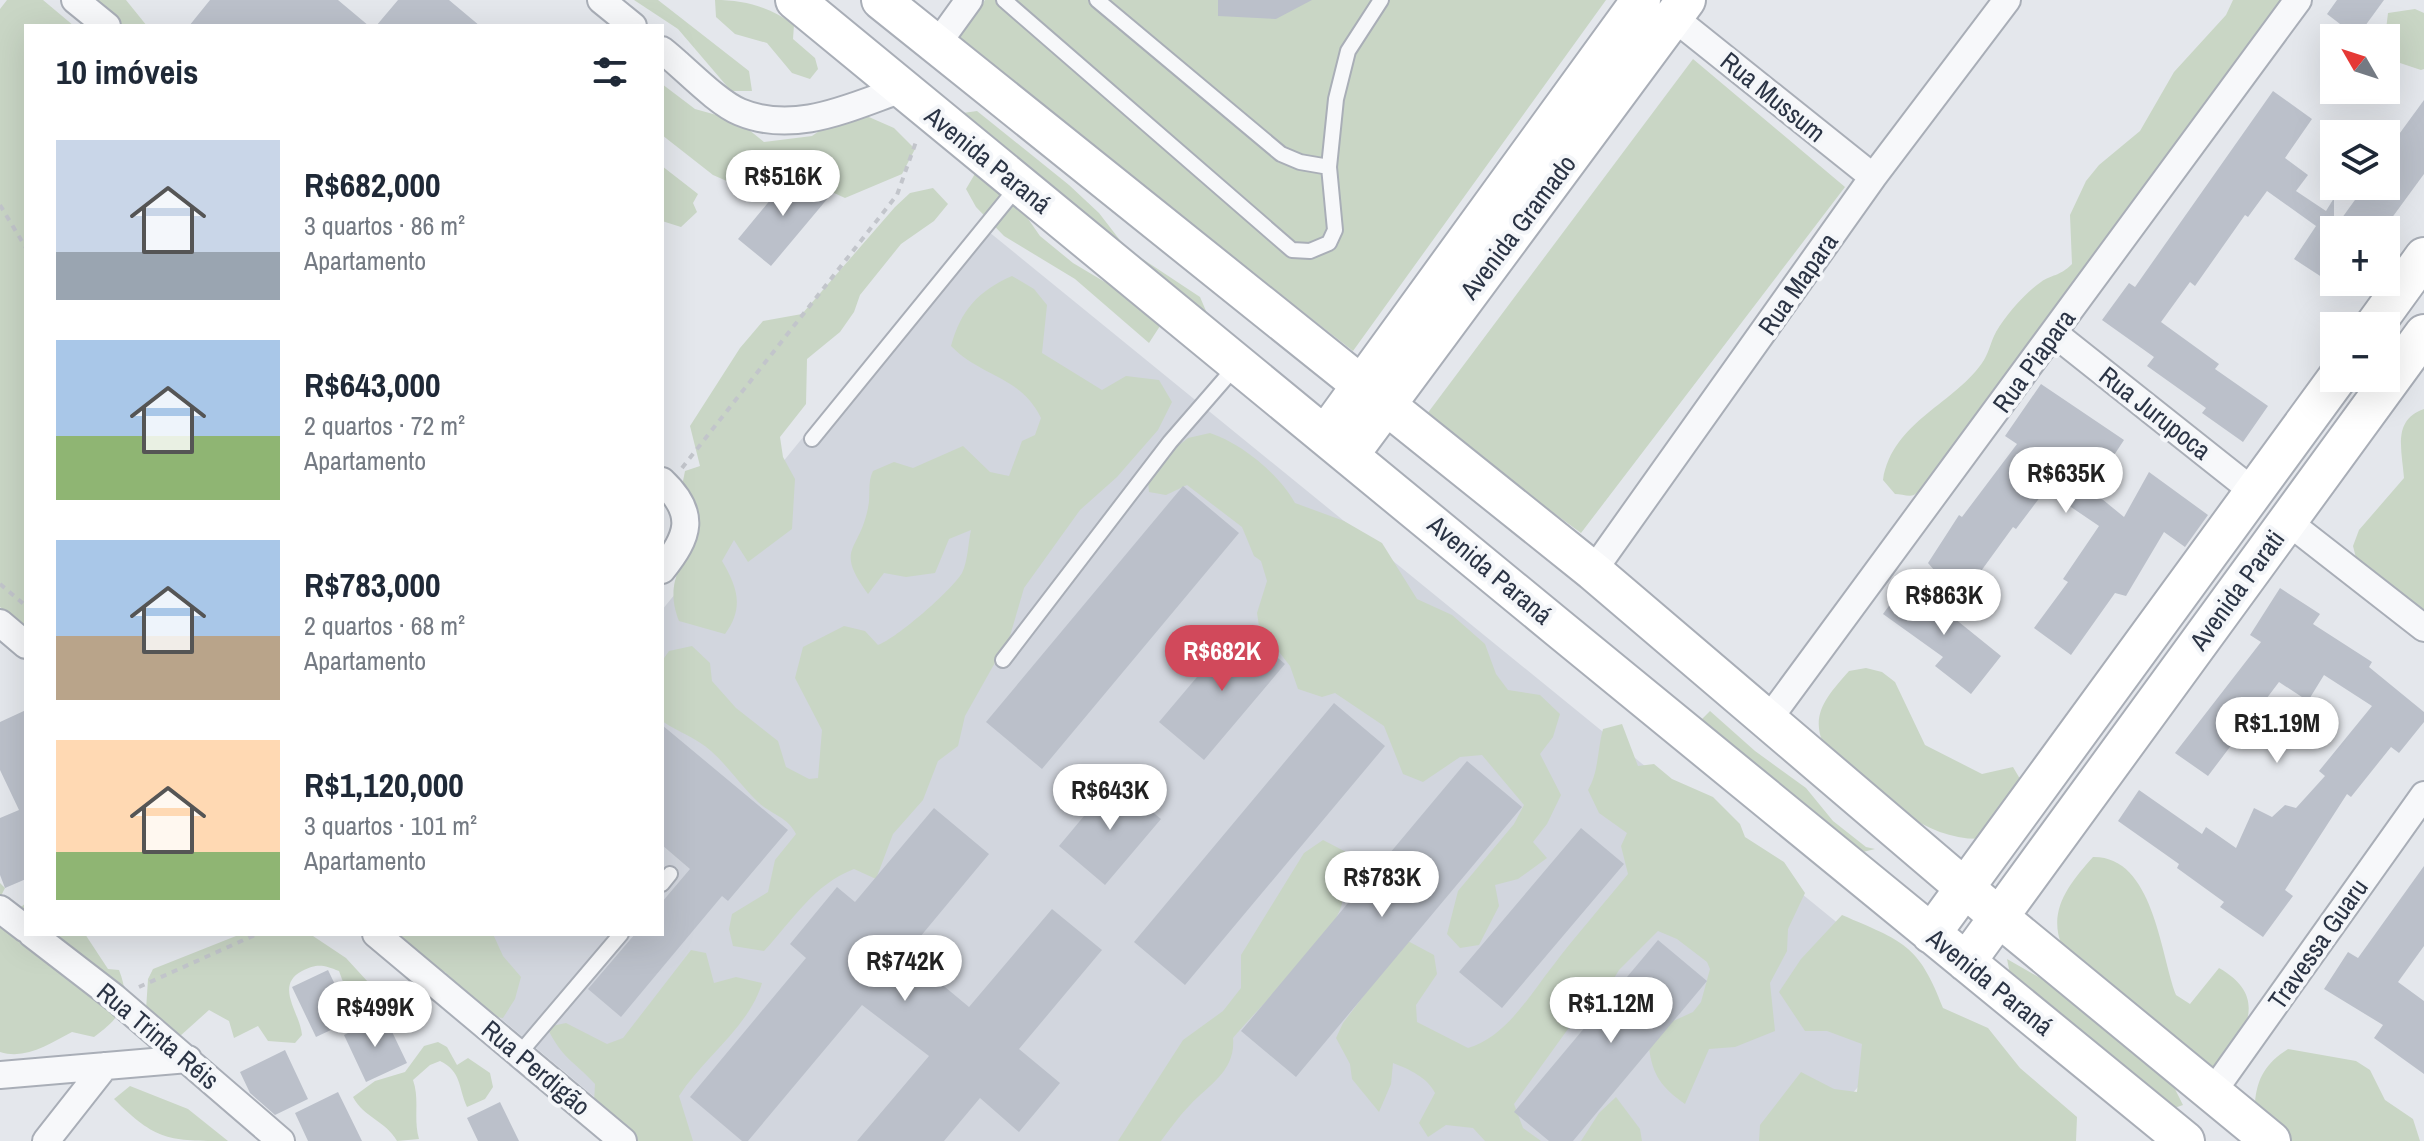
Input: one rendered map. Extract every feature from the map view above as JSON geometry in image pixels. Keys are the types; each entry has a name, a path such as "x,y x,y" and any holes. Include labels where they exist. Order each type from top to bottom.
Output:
{"main road":[{"name":"Avenida Paraná","path":"795,0 2185,1141"},
{"path":"881,0 1593,571 2000,918 2271,1141"},
{"name":"Avenida Gramado","path":"1338,444 1667,6"},
{"path":"2384,312 2424,257"},
{"name":"Avenida Parati","path":"1966,962 2424,334"},
{"name":"Avenida Parati","path":"1931,934 1968,888 2327,392"}],"street":[{"path":"601,0 631,24"},
{"path":"938,43 969,0"},
{"name":"Rua Mapara","path":"1593,571 1873,177 2007,0"},
{"name":"Rua Piapara","path":"1768,720 2298,0"},
{"name":"Rua Mussum","path":"1667,6 1873,177"},
{"path":"664,52 738,111 777,123 913,99"},
{"name":"Rua Jurupoca","path":"2055,334 2254,492"},
{"path":"664,567 684,542 686,517 665,483"},
{"path":"2287,521 2424,628"},
{"path":"0,623 24,643"},
{"name":"Travessa Guaru","path":"2212,1093 2424,795"},
{"path":"0,909 24,927"},
{"name":"Rua Trinta Réis","path":"35,936 115,998 281,1141"},
{"name":"Rua Perdigão","path":"378,936 623,1141"},
{"path":"0,1075 188,1059"},
{"path":"46,1141 105,1066"}],"lane":[{"path":"1004,0 1292,250 1310,251 1329,243 1335,230 1329,167 1336,99 1348,51 1381,0"},
{"path":"1097,0 1281,154 1300,162 1329,167"},
{"path":"812,439 1020,185"},
{"path":"1003,660 1170,442 1239,363"},
{"path":"519,1054 619,936"}],"path":[{"path":"665,483 897,195 910,165 913,99"},
{"path":"0,205 24,245"},
{"path":"0,584 24,604"},
{"path":"115,998 253,936"}],"shaded area":[{"path":"978,223 1931,999 1813,1141 647,1141 402,936 664,936 664,608"}],"green space":[{"path":"7,0 43,0 72,24 24,24 24,627 0,607 0,9"},
{"path":"88,0 126,0 145,24 109,24"},
{"path":"634,0 658,0 749,71 752,91 731,91 678,29"},
{"path":"715,0 757,6 794,25 793,39 815,58 818,69 810,79 792,73 767,43 735,34 716,17"},
{"path":"985,0 1606,0 1353,351 955,40"},
{"path":"2233,0 2283,0 1936,471 1914,495 1895,494 1883,480 1899,442 1972,375 1984,360 2000,325 2022,298 2041,282 2072,264 2070,215 2086,181 2099,165 2140,131 2174,72 2226,15"},
{"path":"2415,9 2424,13 2424,69 2400,63 2400,24 2387,24 2388,13"},
{"path":"1693,59 1845,187 1581,533 1424,418"},
{"path":"664,86 695,109 738,121 764,142 812,136 835,120 862,114 894,128 915,149 902,174 845,198 821,187 791,164 738,186 713,175 664,137"},
{"path":"977,111 1069,185 1099,213 1126,248 1200,297 1209,318 956,114"},
{"path":"664,168 698,194 693,203 697,212 681,227 664,222"},
{"path":"976,172 1015,200 1040,236 1073,263 1130,297 1160,326 1149,343 1075,279 1004,236 976,207 966,189"},
{"path":"933,188 948,204 934,221 901,244 860,295 854,312 840,332 807,359 806,404 780,437 783,457 795,479 792,529 748,562 734,540 722,561 737,598 735,615 725,634 679,621 674,586 696,535 680,496 685,471 700,466 690,426 740,348 763,321 802,314 895,207 910,193"},
{"path":"1012,276 1034,289 1047,305 1042,353 1102,390 1126,376 1159,380 1172,402 1158,430 1117,477 1080,510 1024,588 1010,636 965,716 958,746 938,761 923,800 893,834 876,879 854,869 815,894 764,951 733,946 729,929 732,914 768,892 775,860 796,834 788,823 758,802 711,751 664,722 664,658 669,651 692,646 710,663 712,681 736,708 778,741 786,767 809,779 818,778 822,730 795,678 803,647 844,626 865,631 878,645 887,641 947,591 962,573 967,558 971,530 949,539 935,573 906,577 884,573 868,594 852,567 851,558 868,508 873,471 894,462 913,468 963,446 990,472 1009,476 1022,441 1035,435 1041,418 1023,393 951,346 960,322 972,303"},
{"path":"2424,409 2424,616 2357,562 2353,546 2359,530 2404,478 2403,428 2407,420"},
{"path":"1210,433 1234,444 1258,461 1279,481 1295,503 1344,521 1382,543 1417,599 1452,615 1485,644 1496,674 1508,690 1540,695 1560,714 1553,737 1540,754 1561,795 1547,824 1533,842 1547,858 1518,879 1495,885 1499,906 1479,945 1460,948 1447,934 1458,891 1514,824 1524,805 1482,755 1460,757 1423,782 1403,774 1384,726 1335,693 1322,697 1298,689 1290,666 1259,626 1257,613 1267,581 1261,561 1254,556 1242,527 1187,485 1166,495 1149,492 1147,470 1188,438"},
{"path":"1866,668 1882,672 1895,682 1925,745 1982,774 2013,767 2023,784 1991,838 1966,838 1942,833 1920,823 1879,793 1823,743 1819,722 1824,704 1849,671"},
{"path":"1710,711 1755,751 1806,788 1833,821 1866,847 1875,849 1855,854 1695,726"},
{"path":"1622,724 1638,766 1654,764 1672,779 1713,797 1740,824 1745,837 1784,862 1805,893 1788,929 1787,951 1770,983 1775,1031 1735,1047 1709,1049 1685,1104 1670,1092 1656,1073 1649,1047 1671,1022 1693,1012 1701,1002 1710,969 1707,962 1677,939 1658,931 1619,970 1591,1016 1573,1022 1514,1104 1523,1128 1541,1141 1485,1141 1473,1128 1446,1125 1428,1137 1419,1123 1435,1093 1423,1078 1393,1063 1391,1084 1379,1112 1352,1079 1350,1064 1336,1038 1343,1023 1406,940 1434,955 1437,974 1416,1005 1417,1022 1468,1048 1494,1035 1516,1014 1628,874 1621,846 1627,833 1599,813 1588,790 1596,768 1603,729"},
{"path":"1323,840 1348,853 1339,873 1342,899 1334,922 1293,974 1233,1038 1233,1049 1226,1068 1186,1109 1161,1141 1118,1141 1183,1040 1223,1011 1241,988 1241,955 1304,853"},
{"path":"2093,857 2113,861 2129,872 2141,889 2159,932 2176,995 2190,1004 2219,968 2235,979 2244,991 2248,1016 2244,1029 2219,1070 2206,1072 2062,946 2057,921 2059,909 2069,887"},
{"path":"0,883 5,888 1,896 12,914 24,905 24,936 86,936 108,969 119,970 124,1000 117,1016 94,1037 72,1032 28,1052 0,1052"},
{"path":"1842,915 1906,947 1926,970 1943,1008 1988,1028 2020,1068 2077,1117 2076,1141 1759,1141 1760,1125 1801,1072 1834,1089 1857,1092 1862,1044 1827,1031 1805,1031 1779,992 1801,959"},
{"path":"236,936 313,936 346,958 368,982 353,993 346,990 339,971 320,966 307,968 294,977 289,992 302,1035 295,1043 268,1041 258,1026 234,1038 229,1021 209,1010 179,1037 146,1010 148,979 153,969"},
{"path":"384,936 494,936 503,956 521,977 515,999 503,1018 476,1014 445,972 418,963"},
{"path":"691,950 706,953 714,983 736,977 762,983 756,999 737,1028 679,1096 693,1141 629,1141 594,1103 595,1084 563,1053 547,1027 566,1023 607,1044 623,1038"},
{"path":"2007,959 2098,1011 2127,1048 2174,1087 2183,1105 2163,1112 2011,979"},
{"path":"438,1042 447,1047 457,1065 468,1058 490,1073 493,1087 485,1099 467,1107 452,1070 440,1061 430,1065 413,1080 419,1139 397,1141 353,1097 375,1081 405,1072 424,1046"},
{"path":"2288,1049 2356,1061 2370,1070 2385,1100 2413,1119 2420,1141 2282,1141 2255,1103 2264,1072"},
{"path":"130,1086 188,1109 228,1141 177,1139 153,1131 114,1099"},
{"path":"1616,1097 1640,1129 1642,1141 1581,1141 1599,1113"}],"building":[{"path":"210,0 338,0 367,24 191,24"},
{"path":"398,0 449,0 478,24 378,24"},
{"path":"1218,0 1312,0 1276,19 1218,16"},
{"path":"2337,0 2384,0 2366,24 2340,24 2327,14"},
{"path":"2273,91 2312,119 2285,158 2308,175 2296,191 2326,211 2334,200 2334,216 2320,216 2320,276 2294,259 2316,226 2267,191 2248,217 2245,215 2195,286 2190,282 2161,322 2219,364 2215,369 2268,406 2243,442 2202,413 2206,408 2147,366 2154,357 2102,320 2129,283 2135,287"},
{"path":"2424,100 2424,174 2393,216 2343,216 2355,200 2400,200 2400,133"},
{"path":"795,170 828,198 771,266 738,239"},
{"path":"2041,384 2124,440 2091,490 2124,517 2149,472 2208,515 2185,547 2164,532 2126,596 2115,593 2071,655 2034,628 2068,582 2063,579 2099,526 2071,507 2044,492 2016,529 2013,527 1960,600 1928,563 1959,515 1962,517 2017,444 2005,436"},
{"path":"1183,486 1239,533 1042,769 986,722"},
{"path":"1904,585 1954,608 1949,614 2001,656 1971,694 1935,666 1943,657 1883,614"},
{"path":"2280,588 2320,614 2313,624 2372,662 2369,667 2424,712 2424,722 2399,753 2391,747 2351,797 2347,794 2285,890 2293,896 2263,937 2220,907 2224,902 2177,868 2179,864 2118,821 2139,790 2202,834 2206,827 2236,848 2254,808 2272,817 2285,805 2296,808 2325,776 2319,771 2372,706 2324,675 2308,701 2279,682 2208,776 2175,753 2261,642 2250,635"},
{"path":"1240,626 1285,664 1204,760 1159,722"},
{"path":"1334,703 1385,746 1185,985 1134,942"},
{"path":"24,711 24,880 5,888 0,875 0,818 19,810 0,770 0,722"},
{"path":"664,727 788,830 728,901 722,896 621,1017 588,989 633,936 664,936 664,900 690,869 664,847"},
{"path":"1467,761 1522,807 1296,1077 1241,1031"},
{"path":"1114,780 1161,819 1105,885 1059,846"},
{"path":"934,808 989,854 910,949 932,967 927,972 969,1007 1052,909 1102,950 1019,1049 1060,1083 1019,1132 980,1098 944,1141 857,1141 929,1056 862,1005 748,1141 742,1141 690,1097 806,958 790,944 837,887 855,902"},
{"path":"1581,828 1624,864 1502,1008 1459,972"},
{"path":"2424,866 2424,946 2398,982 2424,1001 2424,1074 2374,1038 2383,1025 2324,989 2348,952 2358,958"},
{"path":"1658,940 1707,981 1573,1141 1549,1141 1514,1112"},
{"path":"328,970 352,1020 316,1037 292,987"},
{"path":"384,1015 407,1063 366,1082 344,1035"},
{"path":"285,1050 308,1099 275,1115 250,1093 240,1072"},
{"path":"338,1092 362,1141 308,1141 295,1113"},
{"path":"500,1102 519,1141 478,1141 467,1118"}]}
